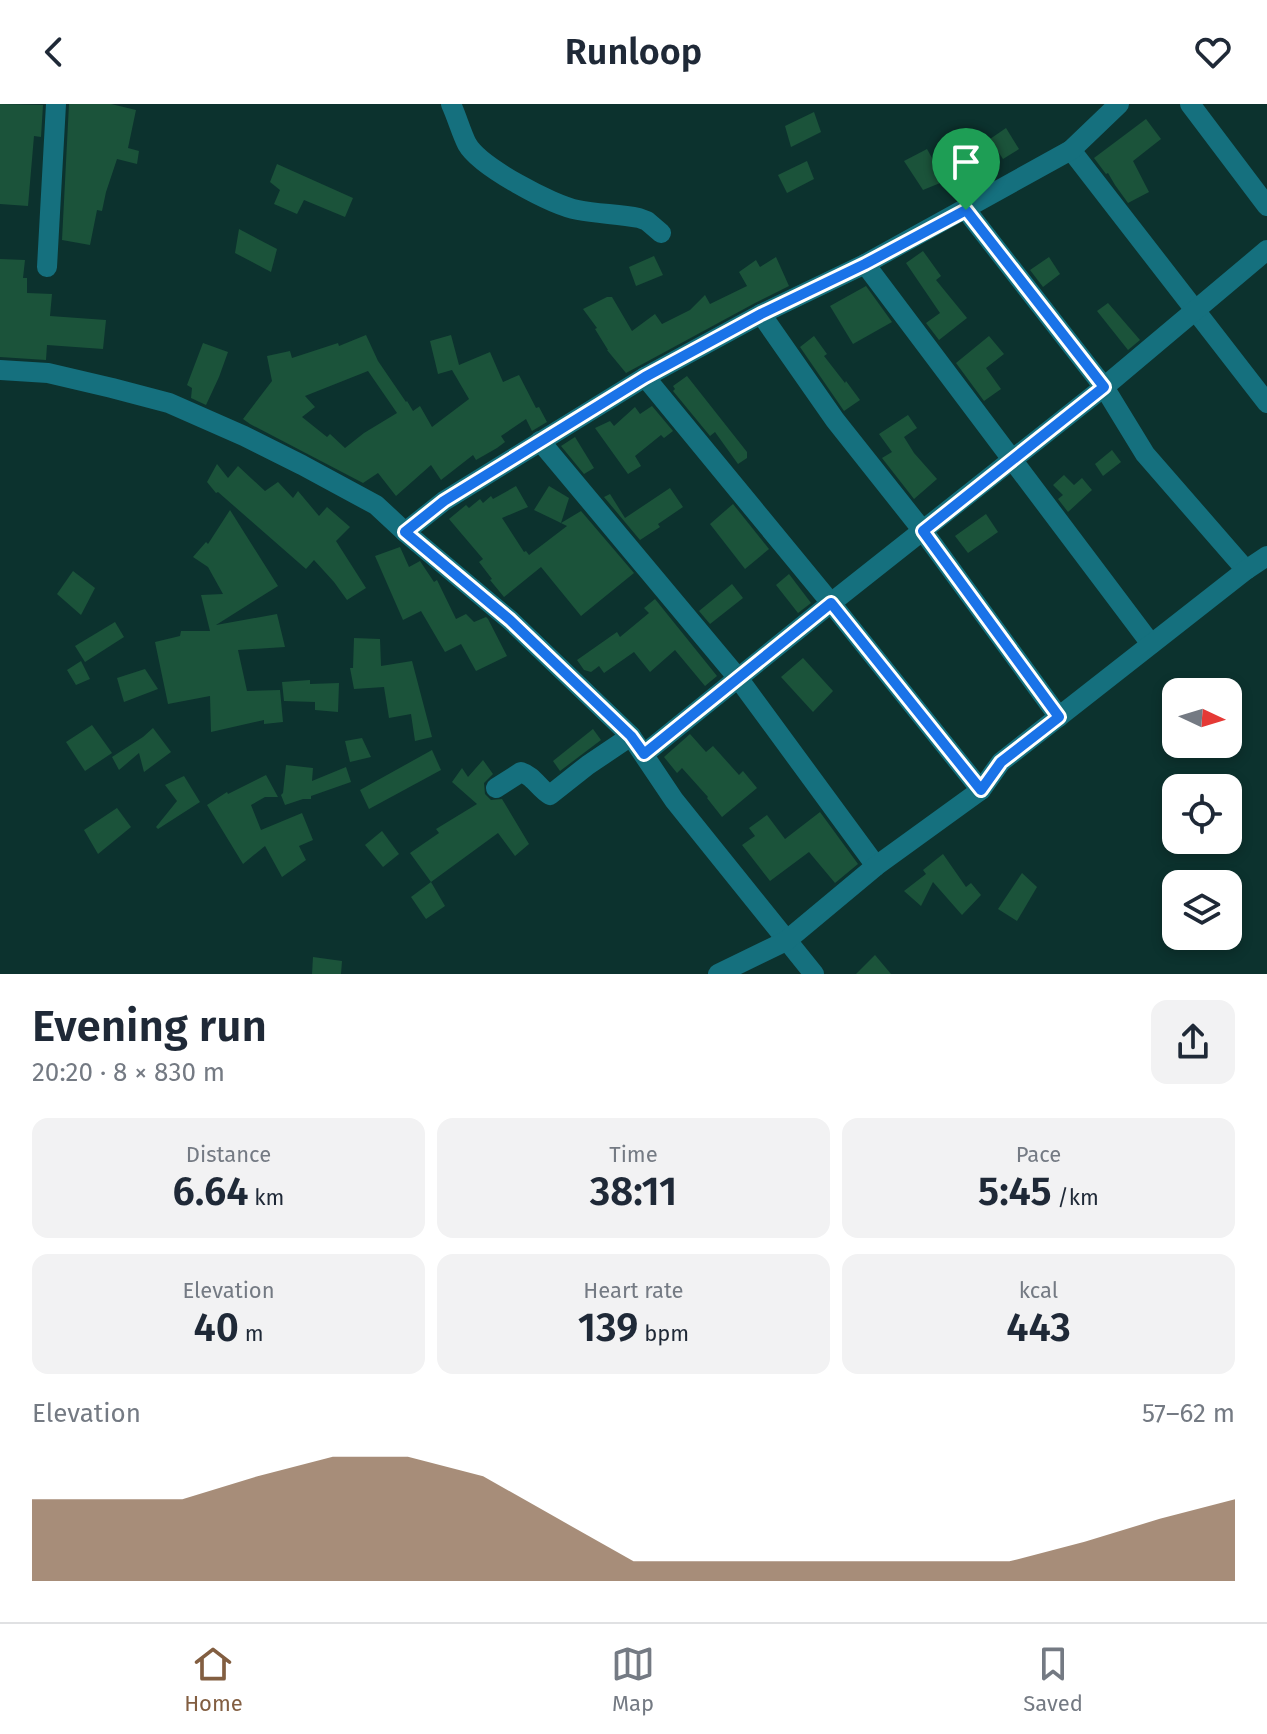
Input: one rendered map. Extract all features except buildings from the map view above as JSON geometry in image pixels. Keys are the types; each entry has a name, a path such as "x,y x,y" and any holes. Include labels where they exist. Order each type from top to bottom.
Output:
{"street":[{"path":"47,267 56,104"},
{"path":"451,104 467,144 513,180 546,199 575,210 639,218 661,233"},
{"path":"405,532 444,501 645,377 761,314 865,264 1071,150 1119,104"},
{"path":"1190,104 1267,206"},
{"path":"1071,150 1267,403"},
{"path":"966,210 1104,387 1145,454 1246,570"},
{"path":"644,754 1104,387 1267,250"},
{"path":"865,264 1151,644"},
{"path":"761,314 835,420 923,531 1059,717"},
{"path":"0,370 48,373 169,403 244,436 376,505 510,620 631,736 674,800 814,974"},
{"path":"645,377 981,790"},
{"path":"540,441 738,678 876,866"},
{"path":"718,974 786,941 876,866 981,790 1001,762 1267,556"},
{"path":"496,788 521,772 534,779 550,795 631,736"}],"route":[{"path":"966,210 1104,387 923,531 1059,717 1001,762 981,790 831,603 644,754 631,736 510,620 405,532 444,501 645,377 966,210"}]}
